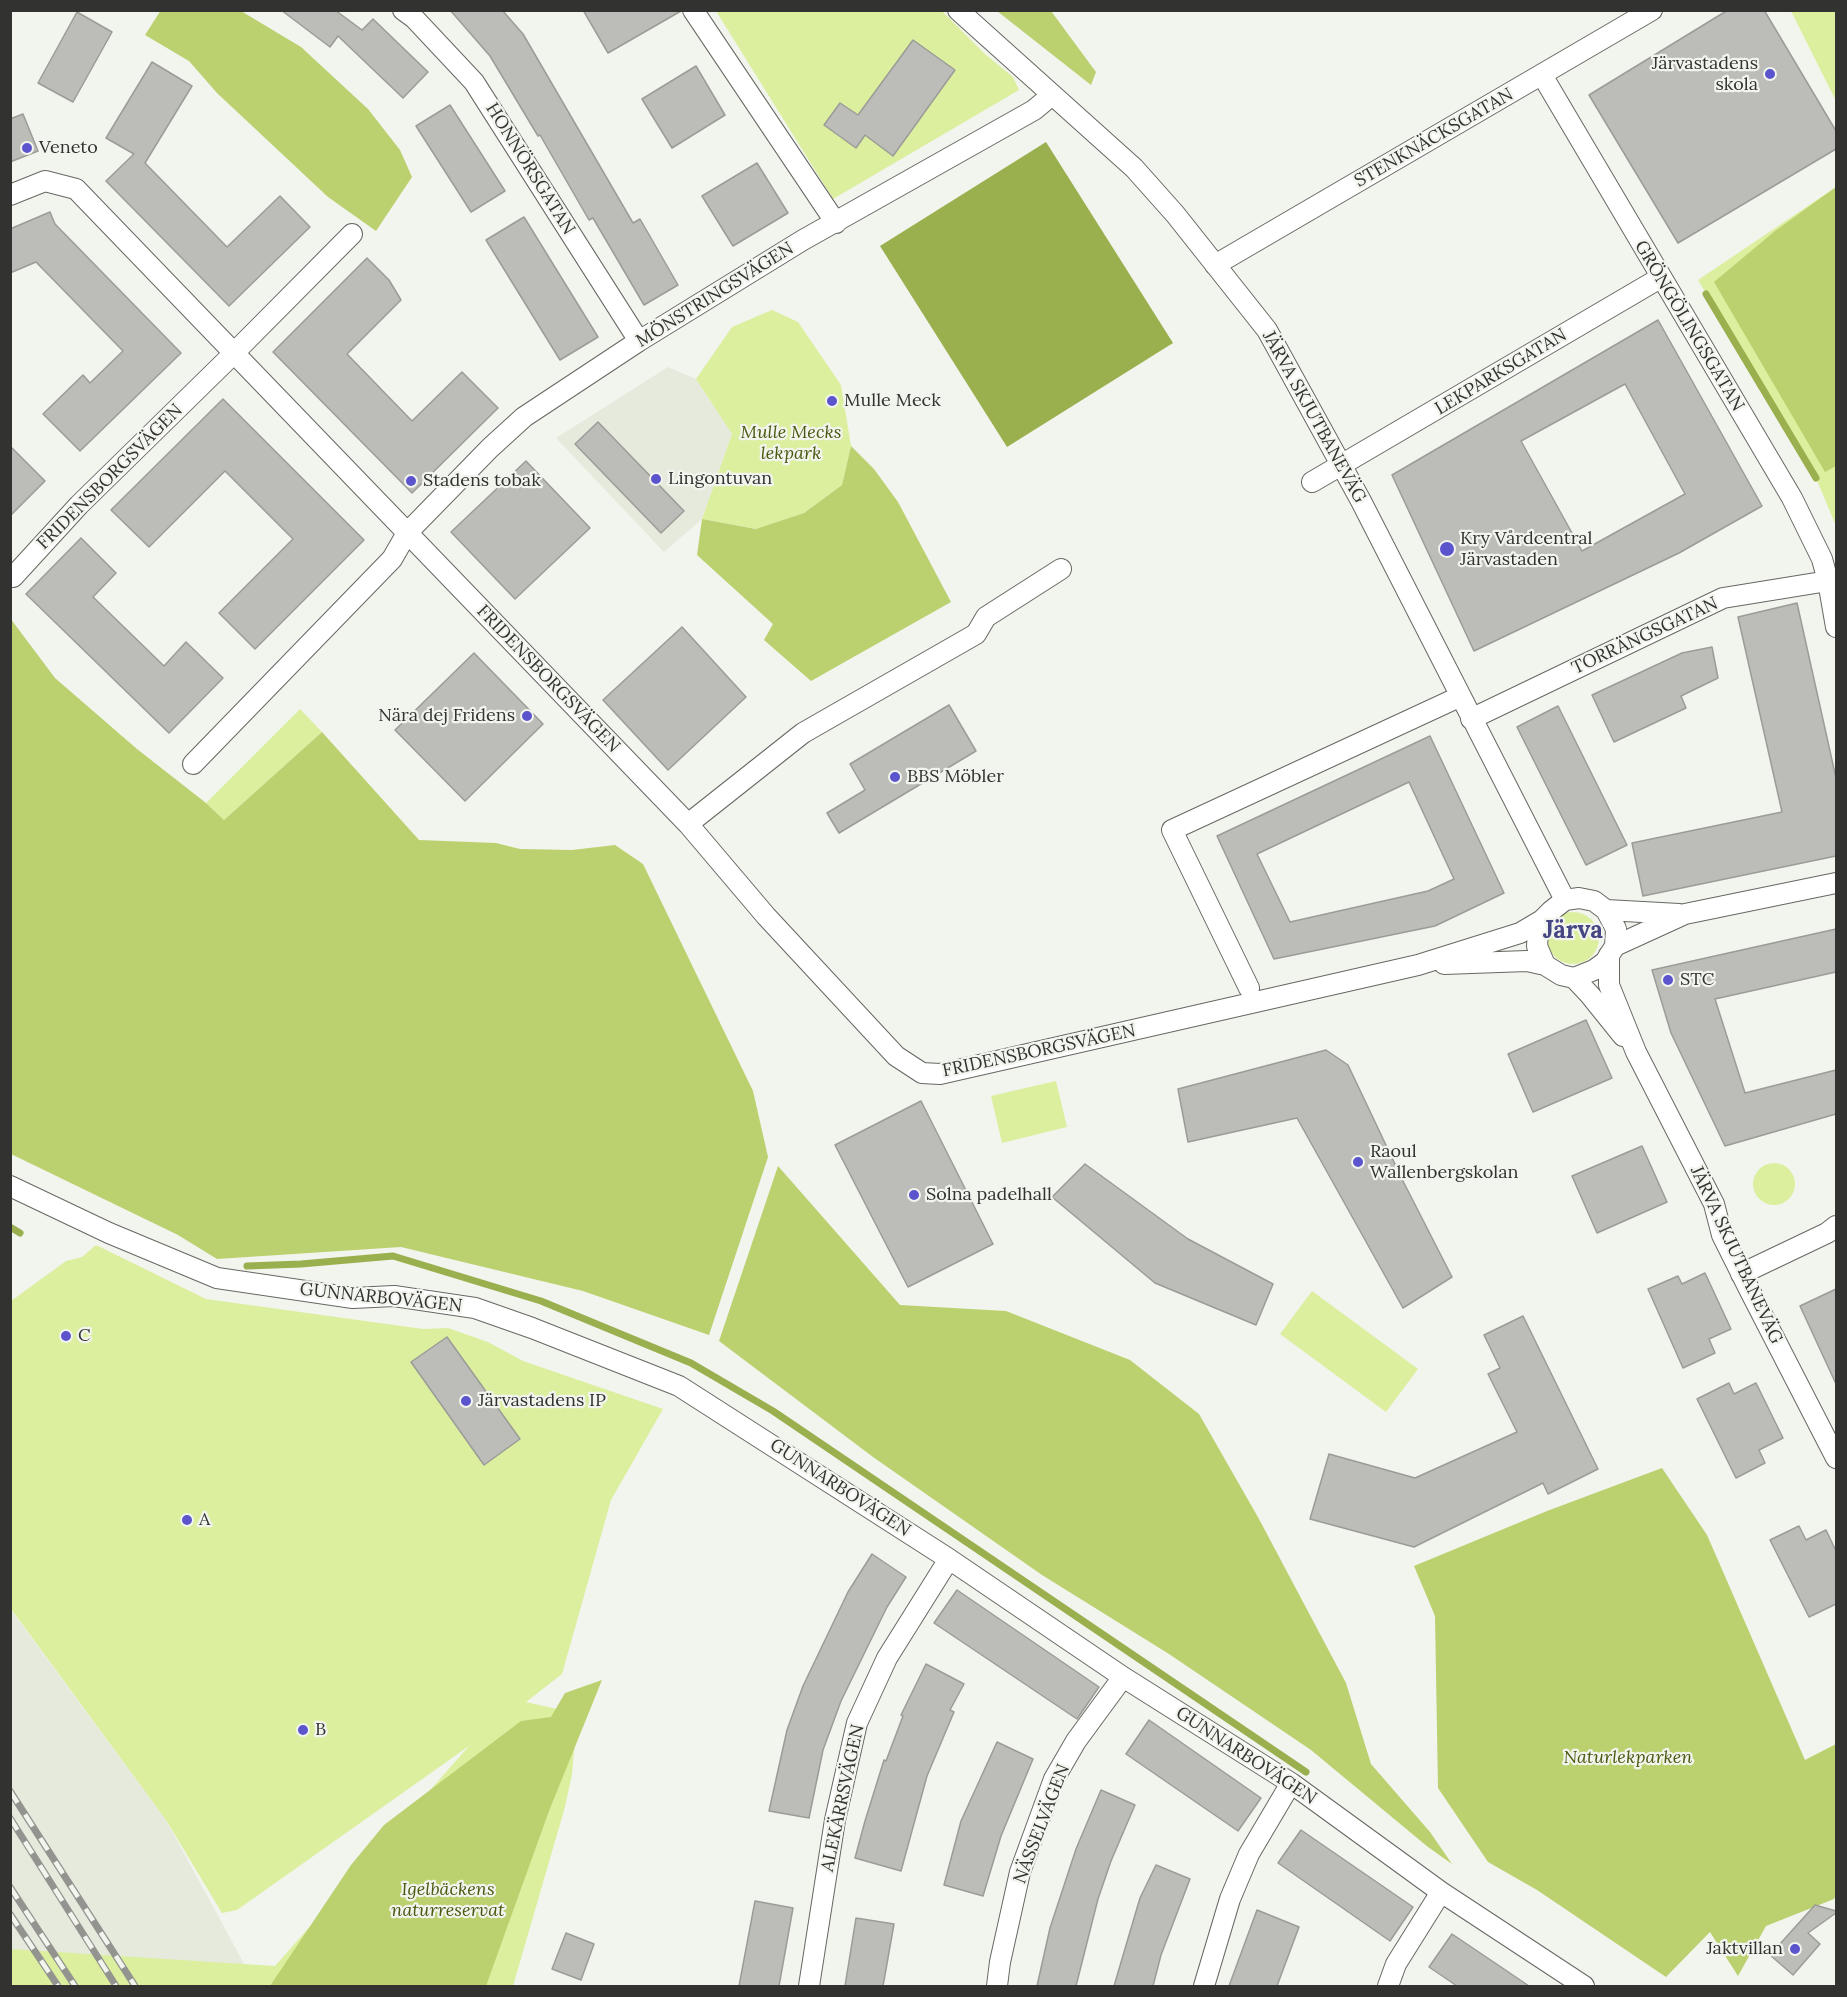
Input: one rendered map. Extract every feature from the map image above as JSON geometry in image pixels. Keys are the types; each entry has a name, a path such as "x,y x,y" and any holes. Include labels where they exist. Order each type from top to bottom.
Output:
{"street":[{"name":"HONNÖRSGATAN","path":"403,10 414,18 474,82 639,341"},
{"path":"693,10 836,223"},
{"name":"JÄRVA SKJUTBANEVÄG","path":"958,10 1134,168 1267,330 1341,466 1565,900"},
{"name":"STENKNÄCKSGATAN","path":"1215,265 1652,10"},
{"name":"GRÖNGÖLINGSGATAN","path":"1542,75 1792,498 1822,560 1828,581"},
{"name":"MÖNSTRINGSVÄGEN","path":"407,533 490,448 524,417 639,341 803,240 1034,110 1052,95"},
{"name":"FRIDENSBORGSVÄGEN","path":"10,195 45,181 76,189 688,824 766,916 896,1056 922,1073 940,1074 1418,965 1520,933 1542,920"},
{"name":"FRIDENSBORGSVÄGEN","path":"13,577 79,505 234,354 352,234"},
{"name":"LEKPARKSGATAN","path":"1312,482 1660,278"},
{"path":"193,764 392,559 407,533"},
{"path":"688,824 803,733 976,634 986,617 1061,569"},
{"path":"1828,581 1836,627"},
{"name":"TORRÄNGSGATAN","path":"1471,719 1723,598 1828,581"},
{"path":"1249,988 1172,830 1460,697"},
{"path":"1606,910 1685,914 1836,883"},
{"path":"1612,951 1616,929 1606,910 1600,904 1579,898 1565,900 1542,920 1537,946 1545,965 1561,975 1574,978 1594,970 1612,951 1685,914"},
{"name":"JÄRVA SKJUTBANEVÄG","path":"1612,951 1609,985 1636,1052 1714,1204 1722,1235 1741,1274 1836,1458"},
{"name":"FRIDENSBORGSVÄGEN","path":"1418,965 1527,961 1545,965"},
{"name":"JÄRVA SKJUTBANEVÄG","path":"1574,978 1636,1052"},
{"name":"GUNNARBOVÄGEN","path":"10,1186 109,1233 217,1278 353,1298 394,1296 475,1308 680,1386 949,1559 1123,1677 1291,1783 1441,1892 1584,1986"},
{"path":"1741,1274 1827,1233 1836,1226"},
{"name":"ALEKÄRRSVÄGEN","path":"809,1986 835,1820 857,1723 886,1658 949,1559"},
{"name":"NÄSSELVÄGEN","path":"997,1986 1000,1962 1020,1872 1054,1779 1076,1741 1123,1677"},
{"path":"1204,1986 1230,1899 1249,1854 1291,1783"},
{"path":"1389,1986 1396,1964 1441,1892"}],"shaded area":[{"path":"1046,142 1173,343 1007,447 880,246"},
{"name":"Lingontuvan","path":"668,367 696,379 732,434 702,519 664,552 556,438"},
{"path":"10,1609 166,1820 256,1986 35,1986 11,1949"}],"green space":[{"path":"161,10 241,11 301,47 368,109 400,150 412,177 376,231 328,197 217,93 189,61 145,35"},
{"path":"716,11 942,11 985,54 1013,77 1019,90 833,199"},
{"path":"997,11 1051,11 1096,72 1091,85"},
{"path":"1791,11 1836,11 1836,101"},
{"path":"1836,187 1836,526 1816,478 1698,280"},
{"path":"1836,187 1836,466 1825,472 1714,282 1775,231"},
{"name":"Mulle Mecks lekpark","path":"772,310 798,322 841,385 851,446 842,485 804,513 757,529 702,519 732,434 696,379 732,327"},
{"path":"851,446 874,469 898,502 951,602 811,681 764,640 773,624 697,555 702,519 756,529 804,513 842,485"},
{"path":"10,618 55,678 224,820 322,732 419,840 496,843 520,849 572,850 615,845 643,864 753,1091 768,1157 709,1335 583,1291 401,1247 217,1259 178,1235 11,1154"},
{"path":"300,709 322,732 224,820 206,803"},
{"path":"1573,912 1583,914 1591,920 1597,928 1599,938 1597,948 1591,956 1583,962 1573,964 1563,962 1555,956 1549,948 1547,938 1549,928 1555,920 1563,914"},
{"path":"1056,1081 1067,1127 1002,1143 991,1096"},
{"path":"1774,1163 1782,1164 1789,1169 1794,1176 1794,1192 1789,1199 1782,1204 1774,1205 1766,1204 1759,1199 1754,1192 1753,1184 1754,1176 1759,1169 1766,1164"},
{"path":"778,1166 900,1305 1006,1311 1130,1360 1199,1414 1259,1519 1346,1683 1371,1764 1430,1832 1452,1864 1428,1847 1311,1750 1169,1654 1042,1575 873,1457 719,1341"},
{"path":"96,1245 206,1299 423,1329 448,1328 488,1342 523,1361 663,1409 611,1500 562,1674 526,1702 557,1709 575,1741 572,1774 565,1807 513,1986 11,1986 11,1949 275,1966 469,1746 237,1910 222,1913 166,1820 11,1609 11,1301 66,1261 82,1257"},
{"path":"1312,1291 1418,1369 1386,1412 1280,1334"},
{"name":"Naturlekparken","path":"1662,1468 1707,1535 1805,1760 1836,1744 1836,1895 1834,1899 1766,1926 1738,1976 1710,1932 1666,1977 1537,1890 1488,1862 1438,1788 1435,1616 1414,1566 1547,1511"},
{"name":"Igelbäckens naturreservat","path":"602,1680 549,1811 486,1986 270,1986 351,1865 384,1825 521,1721 551,1717 565,1693"}],"building":[{"path":"281,10 335,10 362,30 373,19 428,72 403,98 338,36 330,47"},
{"path":"450,10 502,10 523,34 633,223 640,219 678,285 644,305 593,218 589,220 540,135 538,136 490,56"},
{"path":"583,10 681,10 681,11 608,53"},
{"path":"1728,10 1764,10 1836,131 1836,149 1678,243 1589,95"},
{"path":"77,12 112,32 73,102 38,83"},
{"path":"913,40 955,70 893,156 865,135 856,148 824,125 840,103 858,115"},
{"path":"152,62 192,86 145,163 227,247 280,196 310,227 229,306 106,181 134,154 106,138"},
{"path":"696,66 725,115 672,148 642,99"},
{"path":"450,105 505,191 471,212 416,126"},
{"path":"23,114 38,151 10,162 10,119"},
{"path":"757,163 788,213 733,246 702,196"},
{"path":"50,212 55,224 181,353 80,451 43,414 83,375 90,383 123,351 36,262 10,273 10,229"},
{"path":"524,217 598,337 560,360 486,240"},
{"path":"367,258 389,280 401,300 347,354 412,421 462,372 498,408 412,493 273,352"},
{"path":"1658,320 1762,506 1679,553 1474,651 1392,475","holes":["1625,384 1685,494 1582,551 1521,441"]},
{"path":"223,399 364,540 255,649 219,613 293,539 225,471 149,547 111,510"},
{"path":"598,422 684,511 661,533 575,444"},
{"path":"10,446 45,481 10,516"},
{"path":"526,461 590,528 515,599 451,532"},
{"path":"81,538 116,573 93,597 164,666 186,642 223,678 169,733 26,594"},
{"path":"1797,603 1836,778 1836,856 1643,896 1632,843 1782,812 1738,617"},
{"path":"682,627 746,697 668,770 603,700"},
{"path":"1712,647 1718,678 1681,696 1686,708 1614,742 1592,695 1682,653"},
{"path":"474,653 543,724 465,801 395,730"},
{"name":"BBS Möbler","path":"949,705 976,751 839,833 827,813 865,790 850,764"},
{"path":"1558,706 1627,845 1586,865 1517,727"},
{"path":"1430,736 1504,893 1435,926 1274,959 1217,836","holes":["1409,782 1454,879 1428,891 1290,922 1257,854"]},
{"path":"1836,929 1836,972 1715,999 1745,1093 1836,1070 1836,1114 1725,1146 1671,1033 1652,970"},
{"path":"1586,1020 1612,1078 1533,1112 1508,1054"},
{"name":"Raoul Wallenbergskolan","path":"1326,1050 1348,1065 1452,1277 1403,1308 1297,1118 1188,1142 1178,1089"},
{"name":"Solna padelhall","path":"921,1101 993,1244 908,1287 835,1145"},
{"path":"1642,1146 1667,1202 1597,1233 1572,1176"},
{"path":"1085,1164 1188,1239 1273,1284 1256,1325 1155,1283 1052,1197"},
{"path":"1705,1273 1731,1329 1709,1339 1715,1353 1683,1368 1648,1289 1678,1276 1682,1284"},
{"path":"1836,1289 1836,1384 1800,1306"},
{"path":"1523,1316 1598,1469 1548,1494 1543,1483 1414,1547 1310,1519 1329,1454 1415,1478 1517,1432 1488,1374 1500,1368 1484,1335"},
{"name":"Järvastadens IP","path":"447,1337 520,1439 484,1465 411,1362"},
{"path":"1729,1383 1734,1394 1756,1383 1783,1438 1759,1450 1765,1463 1736,1478 1697,1399"},
{"path":"1799,1526 1806,1540 1826,1530 1836,1551 1836,1604 1809,1617 1770,1540"},
{"path":"872,1554 906,1577 887,1607 841,1701 823,1750 809,1818 769,1811 787,1730 803,1686 848,1592"},
{"path":"957,1590 1099,1687 1077,1719 934,1623"},
{"path":"926,1664 964,1684 950,1710 954,1712 927,1776 901,1871 855,1858 884,1760 886,1761 903,1716 901,1715"},
{"path":"1149,1720 1261,1798 1238,1831 1126,1754"},
{"path":"997,1742 1033,1759 1001,1836 983,1896 944,1885 961,1821"},
{"path":"1101,1790 1135,1805 1111,1861 1098,1899 1076,1986 1037,1986 1050,1928 1076,1849"},
{"path":"1301,1830 1413,1907 1390,1941 1278,1863"},
{"path":"1156,1865 1190,1879 1161,1955 1153,1986 1114,1986 1140,1898"},
{"path":"755,1901 793,1908 779,1986 739,1986"},
{"name":"Jaktvillan","path":"1815,1905 1836,1911 1836,1913 1808,1933 1820,1944 1793,1975 1770,1955"},
{"path":"1257,1910 1299,1927 1277,1986 1229,1986"},
{"path":"856,1918 894,1924 883,1986 845,1986"},
{"path":"566,1933 594,1944 581,1980 552,1969"},
{"path":"1452,1934 1529,1986 1457,1986 1429,1967"}],"waterway":[{"path":"1706,294 1816,478"},
{"path":"10,1227 20,1233"},
{"path":"247,1266 393,1256 541,1301 691,1363 773,1411 1306,1772"}],"railway":[{"path":"10,1791 135,1986"},
{"path":"10,1818 116,1986"},
{"path":"10,1887 75,1986"},
{"path":"10,1914 58,1986"}],"place":[{"name":"Järvastadens skola","path":"1770,74"},
{"name":"Veneto","path":"27,148"},
{"name":"Mulle Meck","path":"832,401"},
{"name":"Lingontuvan","path":"656,479"},
{"name":"Stadens tobak","path":"411,481"},
{"name":"Kry Vårdcentral Järvastaden","path":"1447,549"},
{"name":"Nära dej Fridens","path":"527,716"},
{"name":"BBS Möbler","path":"895,777"},
{"name":"STC","path":"1668,980"},
{"name":"Raoul Wallenbergskolan","path":"1358,1162"},
{"name":"Solna padelhall","path":"914,1195"},
{"name":"C","path":"66,1336"},
{"name":"Järvastadens IP","path":"466,1401"},
{"name":"A","path":"187,1520"},
{"name":"B","path":"303,1730"},
{"name":"Jaktvillan","path":"1795,1949"}],"district":[{"name":"Järva","path":"1573,931"}]}
